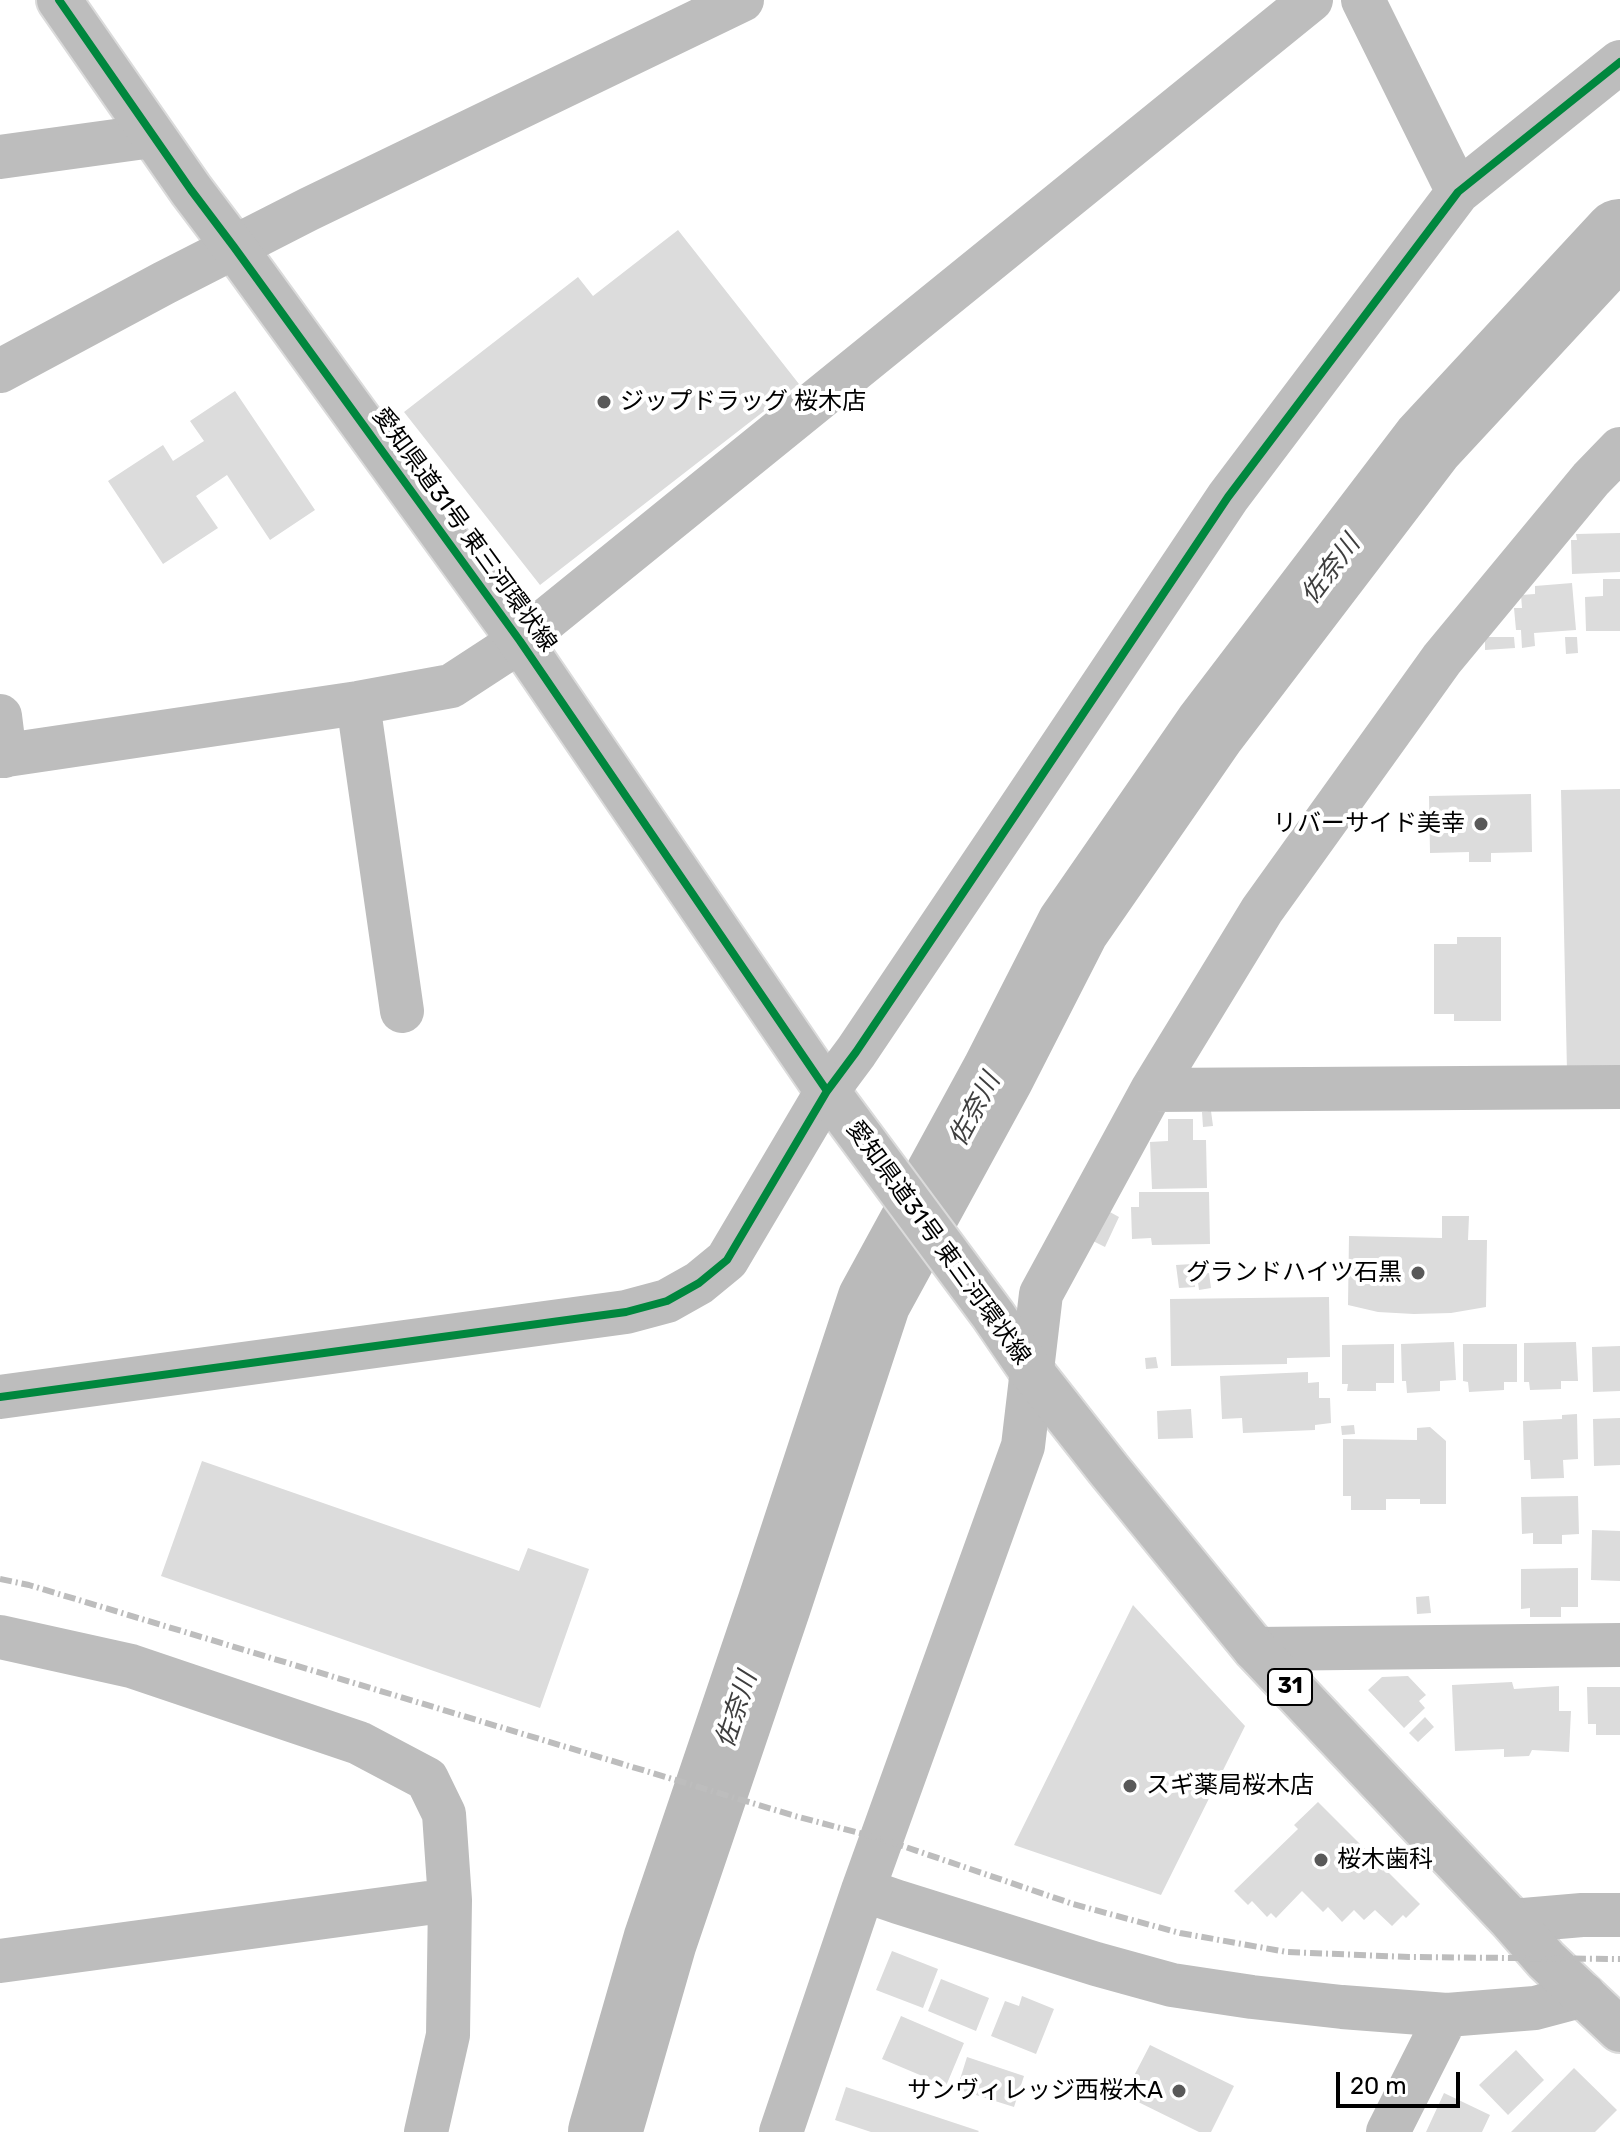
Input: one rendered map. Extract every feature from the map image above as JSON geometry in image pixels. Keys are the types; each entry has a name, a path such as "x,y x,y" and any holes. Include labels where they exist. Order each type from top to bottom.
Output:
{"street":[{"name":"愛知県道31号 東三河環状線","path":"59,0 152,136 520,641 827,1091 1032,1372 1255,1649 1546,1960 1620,2030"},
{"path":"0,371 234,247 742,0"},
{"path":"2,743 358,703 451,686 520,641 1311,0"},
{"path":"1363,0 1458,192"},
{"path":"0,1397 626,1312 667,1301 699,1283 727,1260 827,1091 990,854 1228,497 1458,192 1620,62"},
{"path":"0,157 152,136"},
{"path":"781,2132 863,1890 1023,1446 1041,1294 1152,1090 1262,910 1442,659 1610,473"},
{"path":"358,703 402,1011"},
{"path":"1152,1090 1620,1087"},
{"path":"0,1637 131,1666 359,1743 427,1779 444,1814 450,1900 448,2035 426,2132"},
{"path":"1255,1649 1620,1645"},
{"path":"863,1890 1172,1985 1252,1997 1447,2015 1535,2008 1584,1995"},
{"path":"0,1961 450,1900"},
{"path":"1512,1921 1620,1915"},
{"path":"1388,2132 1447,2015"}],"building":[{"path":"678,230 799,384 540,585 404,412 578,277 593,296"},
{"path":"235,391 315,510 270,540 227,475 196,496 218,528 163,564 108,481 163,445 173,461 204,441 190,421"},
{"path":"1620,533 1620,572 1572,574 1571,540 1577,540 1576,534"},
{"path":"1603,579 1620,579 1620,631 1586,631 1585,597 1603,596"},
{"path":"1572,583 1576,630 1534,633 1535,646 1522,648 1521,630 1516,630 1514,608 1522,608 1521,595 1535,594 1535,586"},
{"path":"1485,637 1514,637 1515,648 1485,650"},
{"path":"1565,637 1577,637 1578,653 1566,654"},
{"path":"1620,789 1620,1070 1567,1072 1561,790"},
{"name":"リバーサイド美幸","path":"1531,794 1532,852 1491,853 1491,862 1469,862 1469,852 1430,853 1429,796"},
{"path":"1457,937 1501,937 1501,1021 1454,1021 1454,1014 1434,1014 1434,944 1457,944"},
{"path":"1211,1111 1213,1126 1203,1127 1202,1112"},
{"path":"1168,1119 1193,1119 1193,1140 1206,1140 1207,1188 1152,1189 1150,1142 1168,1141"},
{"path":"1139,1192 1209,1192 1210,1244 1152,1245 1151,1238 1132,1239 1131,1207 1139,1207"},
{"path":"1108,1211 1119,1217 1105,1247 1093,1241"},
{"name":"グランドハイツ石黒","path":"1442,1216 1469,1216 1468,1240 1487,1240 1486,1307 1451,1313 1414,1314 1378,1312 1348,1305 1349,1236 1442,1238"},
{"path":"1192,1264 1195,1287 1179,1288 1176,1265"},
{"path":"1209,1273 1211,1288 1199,1290 1197,1275"},
{"path":"1329,1297 1330,1357 1287,1358 1287,1364 1171,1366 1170,1299"},
{"path":"1454,1342 1456,1380 1440,1381 1440,1391 1407,1393 1406,1381 1402,1381 1401,1344"},
{"path":"1576,1342 1578,1381 1561,1381 1561,1389 1530,1390 1529,1382 1524,1382 1524,1343"},
{"path":"1394,1344 1394,1383 1376,1383 1376,1391 1347,1391 1348,1384 1342,1384 1342,1345"},
{"path":"1463,1344 1517,1344 1517,1382 1504,1382 1504,1390 1469,1392 1468,1382 1463,1381"},
{"path":"1620,1346 1620,1391 1593,1392 1592,1347"},
{"path":"1156,1357 1158,1368 1146,1369 1145,1358"},
{"path":"1308,1372 1308,1383 1319,1382 1319,1398 1330,1398 1331,1423 1315,1425 1315,1430 1243,1433 1242,1418 1222,1419 1220,1376"},
{"path":"1191,1409 1193,1438 1158,1439 1157,1411"},
{"path":"1577,1414 1578,1459 1563,1460 1564,1478 1531,1479 1530,1460 1524,1460 1523,1421 1562,1419 1562,1415"},
{"path":"1620,1418 1620,1465 1594,1466 1593,1419"},
{"path":"1354,1425 1355,1434 1342,1435 1341,1426"},
{"path":"1430,1427 1446,1441 1446,1504 1420,1504 1420,1499 1386,1499 1386,1510 1351,1510 1351,1496 1343,1496 1343,1439 1417,1440 1417,1428"},
{"path":"202,1461 519,1571 528,1548 589,1569 540,1708 161,1576"},
{"path":"1578,1496 1579,1534 1562,1535 1562,1544 1533,1544 1533,1533 1522,1534 1521,1497"},
{"path":"1592,1530 1620,1531 1620,1581 1591,1580"},
{"path":"1578,1568 1578,1607 1561,1607 1561,1617 1530,1617 1530,1608 1521,1609 1521,1569"},
{"path":"1429,1596 1431,1613 1417,1614 1416,1597"},
{"name":"スギ薬局桜木店","path":"1133,1605 1245,1726 1161,1895 1014,1845"},
{"path":"1408,1676 1426,1695 1419,1701 1425,1708 1404,1728 1368,1690 1382,1677"},
{"path":"1512,1682 1514,1689 1559,1686 1559,1711 1571,1711 1569,1752 1532,1750 1529,1756 1504,1757 1504,1749 1455,1751 1452,1685"},
{"path":"1587,1687 1620,1687 1620,1735 1596,1735 1596,1724 1588,1724"},
{"path":"1425,1717 1434,1727 1418,1742 1409,1733"},
{"name":"桜木歯科","path":"1318,1802 1420,1904 1406,1918 1403,1915 1392,1926 1375,1910 1364,1920 1354,1910 1342,1922 1328,1907 1323,1912 1302,1891 1276,1918 1271,1913 1267,1917 1252,1901 1248,1905 1234,1891 1298,1829 1294,1825"},
{"path":"892,1951 938,1969 923,2008 876,1990"},
{"path":"941,1979 989,1998 976,2031 928,2011"},
{"path":"1022,1996 1054,2009 1036,2054 991,2036 1005,2001 1019,2006"},
{"path":"901,2016 964,2043 946,2086 882,2059"},
{"name":"サンヴィレッジ西桜木A","path":"1150,2045 1234,2086 1211,2132 1199,2132 1124,2095"},
{"path":"1516,2050 1544,2080 1508,2115 1479,2085"},
{"path":"967,2057 1024,2076 1014,2107 957,2089"},
{"path":"1574,2068 1617,2110 1595,2132 1511,2132"},
{"path":"846,2087 979,2131 871,2132 835,2120"},
{"path":"1444,2093 1490,2115 1482,2132 1426,2132"}],"waterway":[{"name":"佐奈川","path":"605,2132 660,1941 874,1301 998,1074 1073,927 1210,729 1428,443 1620,236"}],"railway":[{"path":"0,1579 29,1585 795,1816 882,1839 1073,1904 1180,1933 1287,1952 1409,1957 1620,1959"}],"cycle path":[{"path":"59,0 191,190 520,641 827,1091"},
{"path":"0,1397 626,1312 667,1301 699,1283 727,1260 827,1091 1228,497 1458,192 1620,62"}],"place":[{"name":"ジップドラッグ 桜木店","path":"604,402"},
{"name":"リバーサイド美幸","path":"1481,824"},
{"name":"グランドハイツ石黒","path":"1418,1273"},
{"name":"スギ薬局桜木店","path":"1130,1786"},
{"name":"桜木歯科","path":"1321,1860"},
{"name":"サンヴィレッジ西桜木A","path":"1179,2091"}]}
